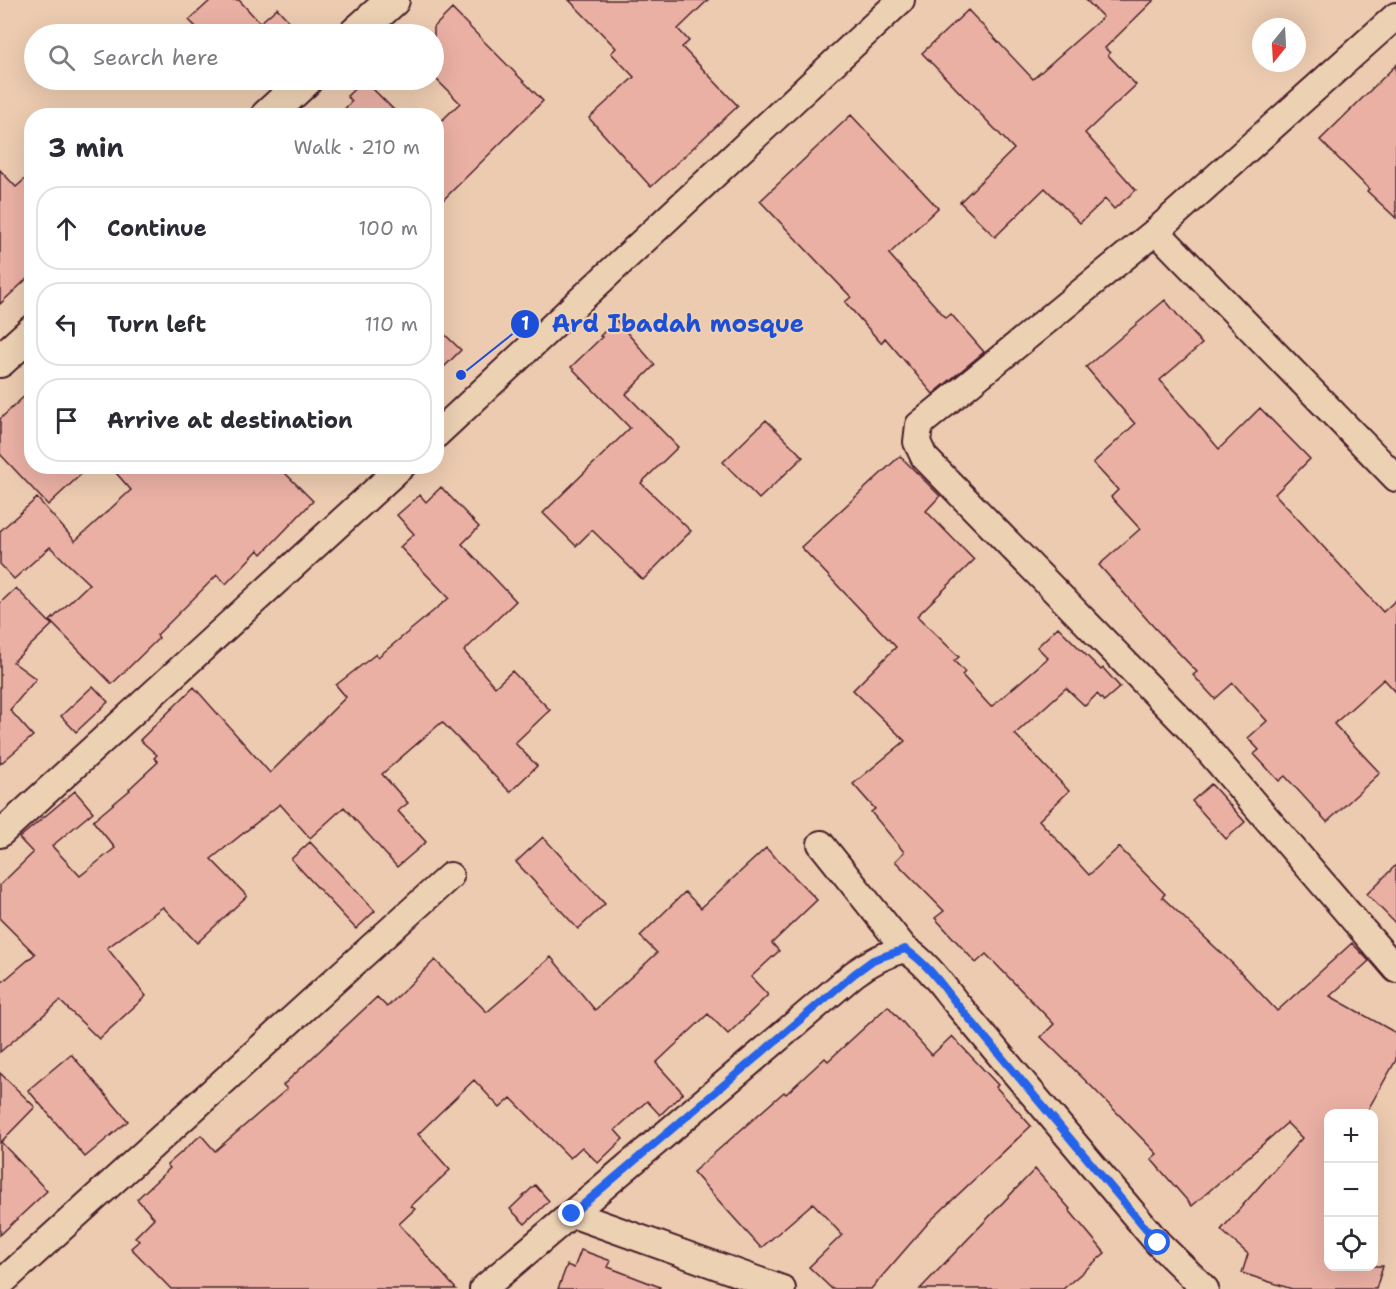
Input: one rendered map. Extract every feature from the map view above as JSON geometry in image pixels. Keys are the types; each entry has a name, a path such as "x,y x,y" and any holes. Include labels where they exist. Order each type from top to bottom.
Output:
{"street":[{"path":"366,24 393,0"},
{"path":"444,428 901,0"},
{"path":"1396,16 1156,231 919,425 917,442 924,457 1190,729 1396,969"},
{"path":"276,108 295,90"},
{"path":"1156,231 1396,478"},
{"path":"0,361 24,339"},
{"path":"0,834 393,474"},
{"path":"821,844 905,949 917,956 932,972 1158,1243 1205,1289"},
{"path":"0,1284 450,876"},
{"path":"483,1289 854,974 873,960 905,949"},
{"path":"572,1214 782,1289"}],"building":[{"path":"211,0 239,0 260,23 277,8 292,24 193,24 189,20"},
{"path":"569,0 708,0 678,29 689,41 682,47 738,106 651,187 589,118 634,77 611,53 616,48"},
{"path":"1086,0 1154,0 1105,48 1110,53 1108,55 1136,85 1085,133 1136,190 1114,209 1105,199 1080,223 1045,188 995,237 960,202 1014,149 922,53 968,10 1033,79 1103,17"},
{"path":"452,9 543,101 444,199 444,118 460,103 444,87 444,24 437,24"},
{"path":"1396,65 1396,218 1367,191 1369,189 1320,140"},
{"path":"353,90 374,90 392,108 345,108 352,101 347,96"},
{"path":"851,115 938,208 889,254 946,318 951,314 984,352 933,394 885,338 881,343 845,302 851,297 760,201"},
{"path":"0,170 16,187 24,180 24,282 0,304"},
{"path":"1165,300 1202,344 1160,380 1219,449 1260,408 1310,459 1275,494 1383,612 1396,600 1396,692 1384,679 1334,724 1380,773 1327,822 1285,776 1279,781 1254,754 1259,750 1248,738 1267,721 1233,683 1215,699 1193,675 1197,672 1099,565 1140,529 1111,497 1118,490 1093,463 1135,424 1086,367"},
{"path":"616,320 655,365 626,394 678,447 641,483 691,531 643,580 592,530 576,546 543,513 630,428 571,367"},
{"path":"444,334 461,350 444,367"},
{"path":"24,396 24,474 81,474 48,505 0,454 0,419"},
{"path":"766,420 803,457 759,499 723,462"},
{"path":"900,456 940,496 926,511 974,560 917,616 959,657 954,661 965,672 962,675 991,707 1048,658 1037,647 1058,627 1101,670 1103,668 1120,687 1104,701 1097,694 1085,706 1066,688 1015,734 1069,791 1039,820 1089,875 1119,847 1165,894 1162,897 1234,965 1277,1011 1352,943 1369,961 1330,996 1396,1033 1396,1060 1368,1109 1324,1109 1324,1271 1378,1271 1378,1266 1383,1266 1376,1289 1292,1289 1242,1273 1248,1254 1221,1230 1302,1138 1287,1123 1192,1206 1151,1159 1157,1154 1041,1037 1054,1024 986,954 976,963 935,918 944,911 895,861 904,852 871,812 875,809 853,784 905,741 853,690 896,647 801,547"},
{"path":"117,474 286,474 313,501 262,554 258,550 226,584 217,575 157,635 159,638 112,684 50,621 89,584 50,547 14,579 0,564 0,531 37,498 75,541 131,490"},
{"path":"441,487 479,527 462,544 516,601 464,651 495,687 512,671 550,710 515,743 537,766 510,792 442,722 382,774 408,803 398,811 426,842 397,867 344,807 310,838 280,804 211,859 247,896 197,943 163,907 107,948 146,996 99,1039 60,1001 0,1052 0,984 35,954 0,919 0,885 33,853 19,838 75,791 93,812 52,846 80,876 115,848 93,821 130,790 158,762 154,758 157,755 140,740 194,687 270,773 346,697 336,685 376,654 378,657 449,598 400,547 414,534 397,515 420,495 426,502"},
{"path":"16,588 52,625 13,662 36,679 10,710 33,736 0,764 0,603"},
{"path":"93,686 108,702 76,732 61,716"},
{"path":"1211,784 1245,822 1226,839 1192,801"},
{"path":"543,837 605,904 578,929 516,862"},
{"path":"310,842 375,911 356,929 291,859"},
{"path":"766,848 817,900 772,943 779,951 751,977 768,995 728,1034 708,1014 656,1063 683,1093 660,1115 647,1101 615,1130 623,1139 598,1163 582,1147 570,1158 511,1098 500,1108 474,1080 418,1134 450,1170 411,1206 415,1209 399,1224 456,1289 171,1289 131,1248 139,1241 135,1237 154,1218 137,1199 170,1168 167,1165 201,1135 215,1151 287,1089 283,1085 377,997 387,1007 435,960 487,1012 551,957 595,1010 657,953 640,936 685,892 701,908"},
{"path":"1396,865 1396,924 1367,894"},
{"path":"888,1006 932,1055 952,1036 998,1085 996,1087 1031,1126 929,1222 871,1289 832,1289 809,1267 842,1235 813,1203 761,1248 693,1172 825,1058 828,1061"},
{"path":"71,1054 128,1121 85,1157 28,1090"},
{"path":"0,1073 35,1107 1,1142 47,1191 0,1235"},
{"path":"1035,1169 1105,1253 1063,1289 920,1289"},
{"path":"535,1185 549,1201 525,1224 510,1209"},
{"path":"581,1250 611,1261 608,1267 660,1287 659,1289 558,1289 567,1265 574,1268"}],"place":[{"name":"Ard Ibadah mosque","path":"461,375"}],"route":[{"path":"572,1214 854,974 873,960 890,952 905,949 917,956 932,972 1158,1243"}]}
